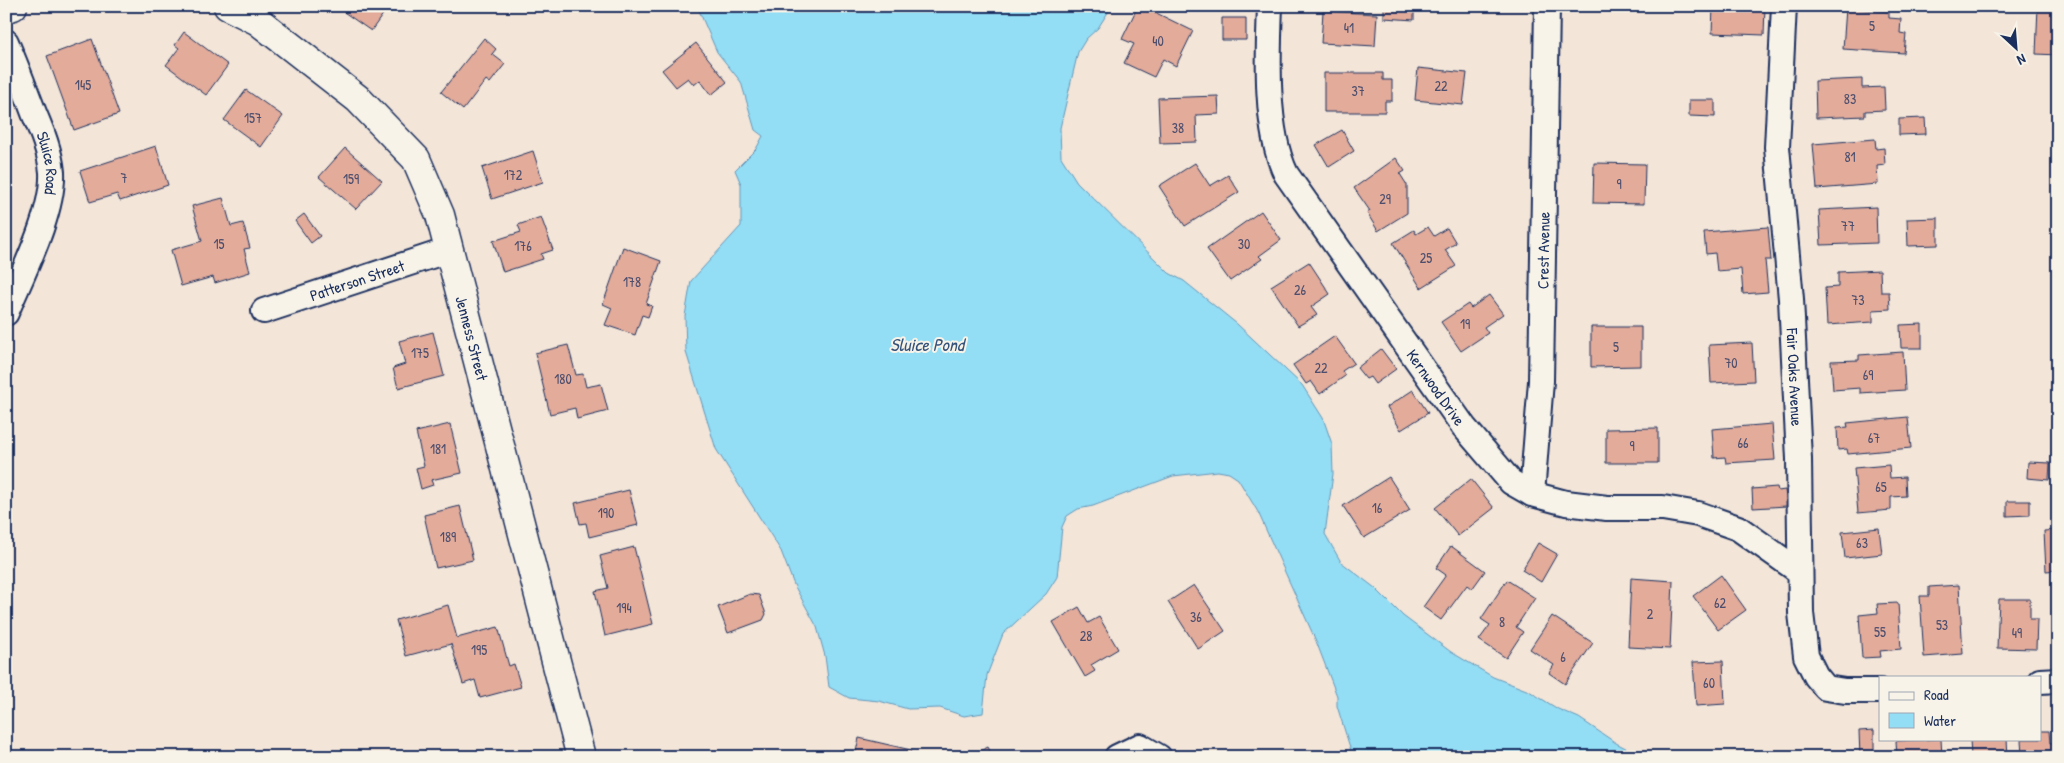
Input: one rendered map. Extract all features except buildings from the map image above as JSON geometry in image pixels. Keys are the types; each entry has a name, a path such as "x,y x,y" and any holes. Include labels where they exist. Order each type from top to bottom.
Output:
{"street":[{"path":"6,8 13,6"},
{"name":"Jenness Street","path":"228,6 258,21 358,99 416,159 440,215 581,757"},
{"name":"Kernwood Drive","path":"1270,6 1268,60 1273,130 1280,162 1286,174 1464,427 1511,482 1532,494 1566,503 1607,508 1663,508 1698,514 1738,528 1800,572"},
{"name":"Crest Avenue","path":"1532,494 1541,380 1547,6"},
{"name":"Fair Oaks Avenue","path":"1784,6 1777,147 1791,299 1799,459 1801,613 1806,656 1816,676 1826,688 1834,691 1879,691"},
{"name":"Sluice Road","path":"6,42 43,136 52,172 51,194 46,214 6,313"},
{"name":"Patterson Street","path":"264,311 449,250"},
{"path":"2042,681 2058,680"},
{"path":"1117,757 1140,746 1159,757"}],"water":[{"name":"Sluice Pond","path":"697,6 1112,6 1098,28 1086,39 1078,52 1060,128 1061,157 1077,182 1169,273 1184,281 1237,324 1302,385 1323,418 1332,444 1333,474 1325,534 1341,562 1375,588 1403,616 1451,652 1493,677 1529,691 1558,709 1579,718 1616,743 1643,757 1353,757 1337,706 1337,696 1316,641 1258,512 1238,479 1229,473 1218,471 1173,476 1093,506 1078,509 1067,516 1062,527 1057,577 1046,594 1003,634 987,675 983,713 964,716 940,708 908,709 879,701 849,698 829,687 825,656 817,627 794,585 781,551 716,449 686,352 685,316 691,281 741,226 741,184 735,170 756,149 763,136 755,130 741,82 717,52"}]}
